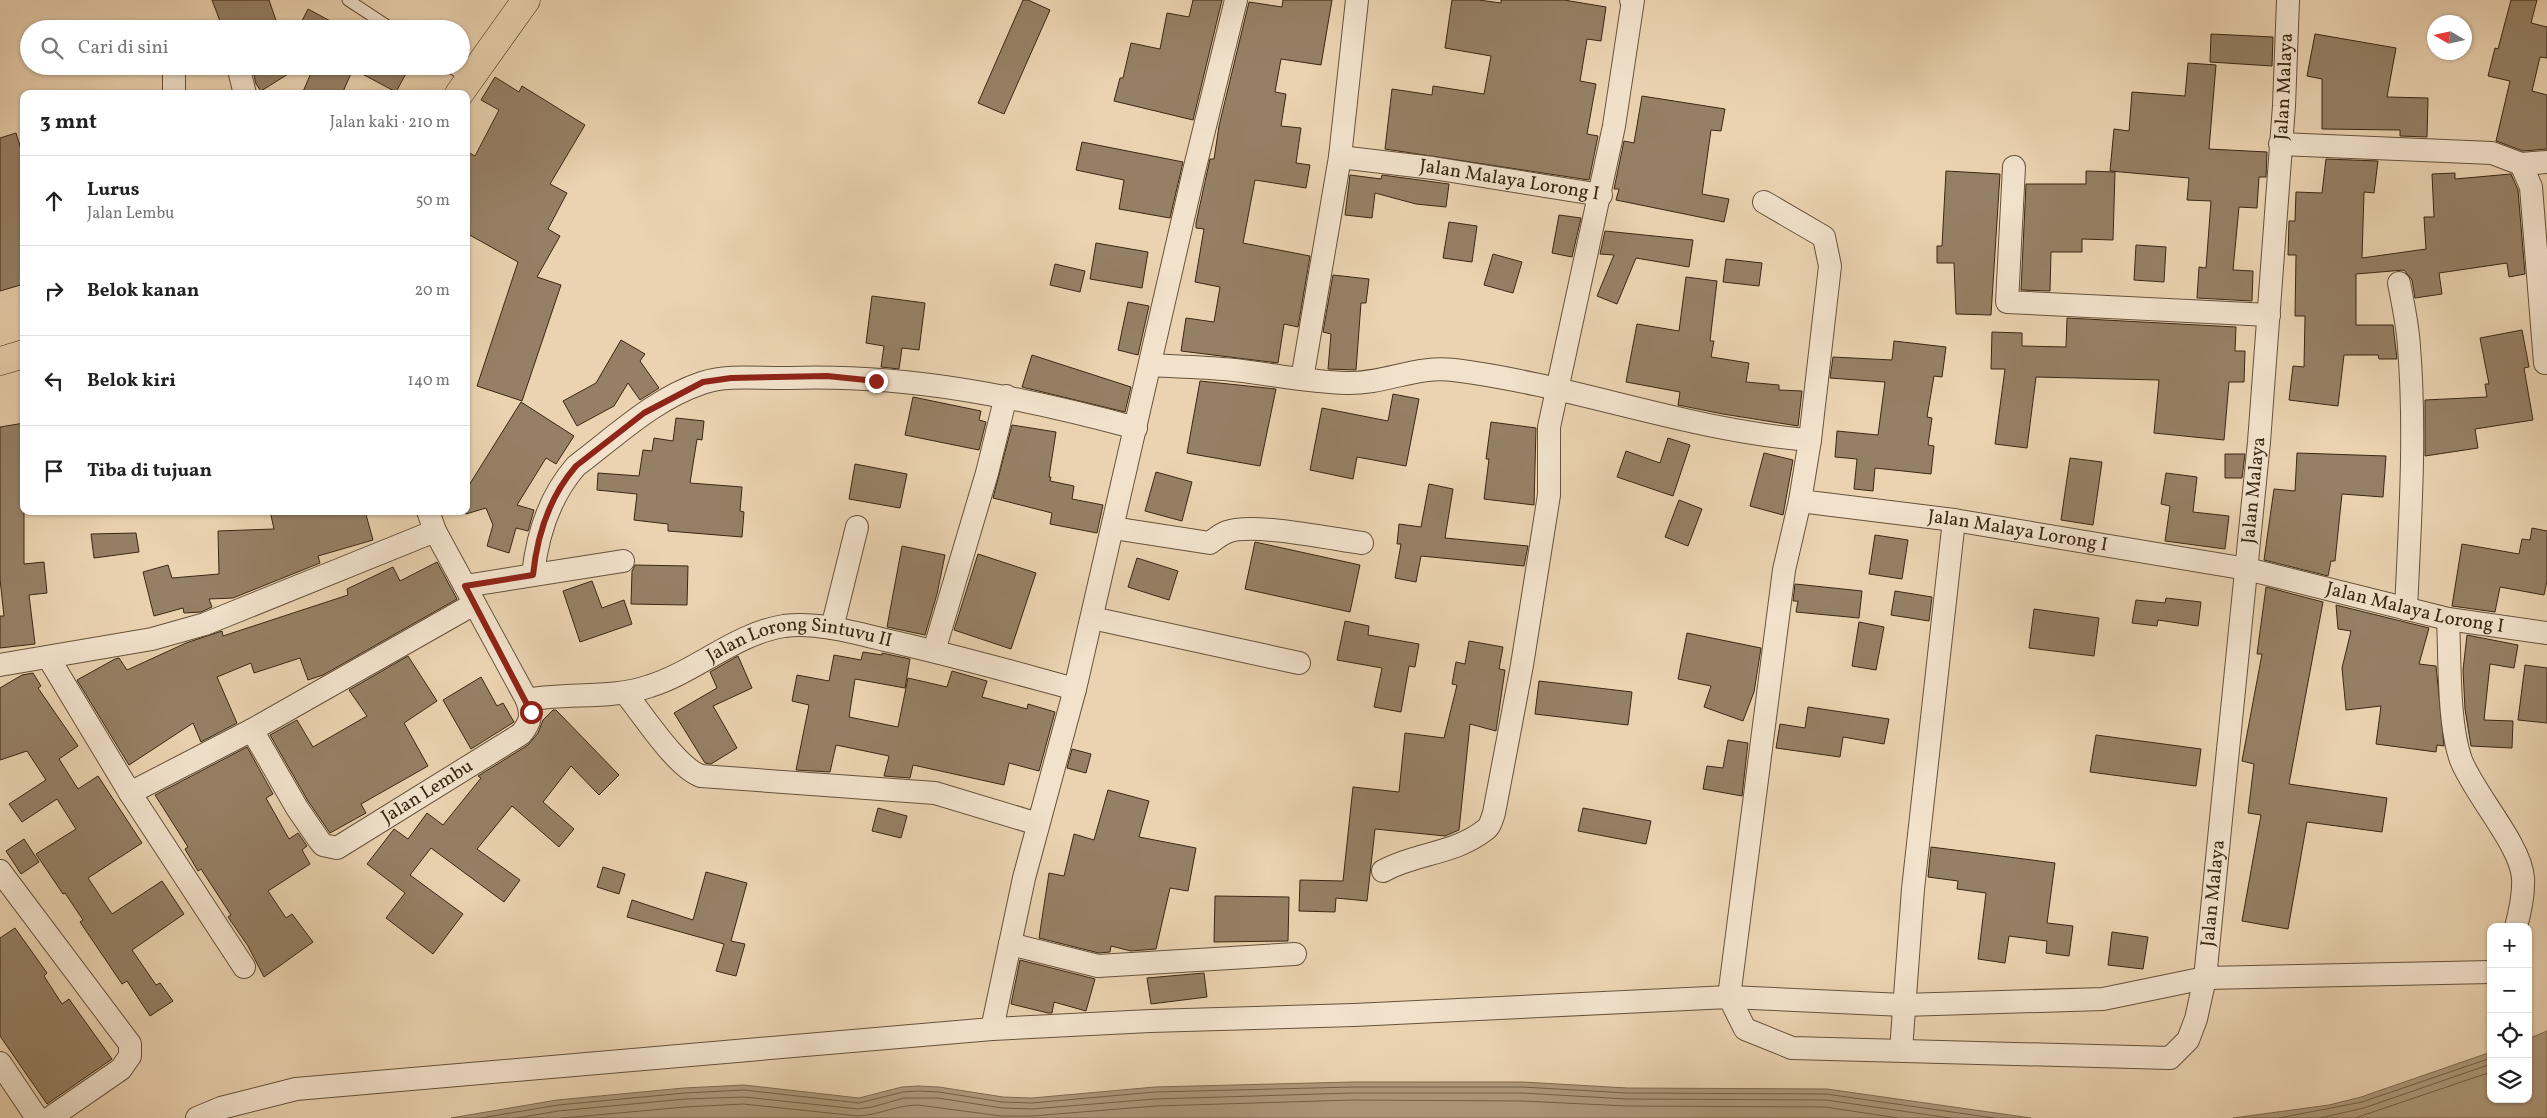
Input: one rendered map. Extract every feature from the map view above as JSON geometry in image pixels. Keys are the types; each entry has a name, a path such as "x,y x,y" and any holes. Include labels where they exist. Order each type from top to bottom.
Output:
{"main road":[{"path":"470,67 526,0"},
{"path":"0,361 20,355"}],"street":[{"path":"992,1029 1038,824 1075,689 1151,365 1194,171 1236,0"},
{"path":"1302,379 1340,157 1357,0"},
{"path":"1600,194 1614,126 1632,0"},
{"name":"Jalan Malaya","path":"1729,997 1745,1029 1792,1048 2170,1058 2188,1040 2196,1019 2205,978 2226,751 2247,569 2269,315 2288,0"},
{"path":"174,75 174,90"},
{"path":"240,75 244,90"},
{"path":"2280,144 2492,153 2521,164 2546,157"},
{"name":"Jalan Malaya Lorong I","path":"1340,157 1433,168 1600,194 1549,427 1549,495 1522,664 1494,813 1487,830 1457,846 1400,861 1383,871"},
{"path":"2521,164 2531,187 2545,363"},
{"path":"2014,167 2007,302 2269,315"},
{"path":"1729,997 1784,570 1800,501 1810,440 1830,266 1824,237 1764,202"},
{"path":"2399,283 2409,345 2412,393 2411,494 2406,609"},
{"path":"1151,365 1233,370 1346,383 1381,381 1421,370 1453,370 1558,390 1712,425 1810,440"},
{"path":"533,575 536,550 544,520 568,475 576,466 657,405 703,382 726,379 827,376 952,387 1058,407 1136,428"},
{"path":"934,651 987,473 1006,396"},
{"name":"Jalan Malaya Lorong I","path":"1800,501 1954,520 2247,569 2448,619 2547,633"},
{"path":"1901,1050 1913,889 1954,520"},
{"name":"Jalan Lembu","path":"0,665 152,639 205,624 432,521 469,595 527,700 531,712 530,724 521,734 337,848 323,845 319,840 296,808 252,730"},
{"path":"832,628 857,527"},
{"path":"1113,528 1210,543 1227,532 1237,530 1279,530 1362,544"},
{"path":"130,792 252,730 469,595 533,575 623,561"},
{"path":"1092,618 1299,663"},
{"path":"2448,619 2455,730 2461,760 2473,784 2514,850 2524,877 2517,923"},
{"name":"Jalan Lorong Sintuvu II","path":"527,700 542,697 626,694 672,678 728,647 774,628 786,626 832,628 934,651 1075,689"},
{"path":"48,657 130,792 244,967"},
{"path":"626,694 679,761 692,773 700,776 935,793 1038,824"},
{"path":"0,871 130,1044 130,1056 120,1069 50,1118"},
{"path":"1010,944 1098,966 1295,954"},
{"path":"197,1118 221,1108 296,1090 992,1029 1150,1021 1354,1015 1729,997 1903,1005 2103,1000 2205,978 2487,972"},
{"path":"0,1064 37,1118"}],"lane":[{"path":"348,0 378,20"}],"water":[{"path":"2547,1031 2547,1118 2233,1118 2329,1105 2361,1097 2487,1053 2487,1103 2532,1103 2532,1037"},
{"path":"1353,1082 1523,1082 1627,1088 1827,1089 2031,1118 451,1118 557,1100 684,1088 744,1085 859,1098 902,1087 918,1086 939,1087 1003,1097 1032,1098 1155,1087"}],"building":[{"path":"212,0 269,0 276,20 220,20"},
{"path":"1023,0 1028,0 1050,10 1004,114 978,103"},
{"path":"1193,0 1222,0 1193,120 1114,101 1120,78 1123,78 1131,43 1160,49 1167,13 1189,17"},
{"path":"1283,0 1332,0 1321,65 1281,59 1275,92 1286,94 1281,126 1301,128 1296,163 1310,165 1306,188 1255,180 1243,243 1310,256 1298,327 1284,324 1278,363 1181,351 1186,318 1214,322 1220,287 1195,282 1204,229 1196,228 1196,223 1210,159 1214,159 1219,126 1249,2 1282,7"},
{"path":"1452,0 1479,0 1501,3 1501,0 1564,0 1606,7 1601,41 1587,39 1580,81 1596,84 1587,134 1598,136 1589,180 1385,149 1392,89 1432,95 1433,86 1484,94 1491,56 1445,48"},
{"path":"2511,0 2537,0 2531,23 2547,27 2547,58 2540,57 2532,91 2547,95 2547,149 2523,151 2496,141 2510,81 2488,76 2495,48 2498,49"},
{"path":"308,9 328,20 302,20"},
{"path":"2211,34 2273,37 2272,66 2210,62"},
{"path":"2315,34 2396,48 2387,97 2428,98 2427,137 2400,136 2400,130 2322,129 2322,79 2307,76"},
{"path":"2188,63 2216,65 2209,149 2267,152 2266,177 2259,177 2257,208 2239,207 2233,270 2253,271 2252,301 2197,298 2199,267 2206,268 2211,201 2187,200 2189,178 2110,171 2114,129 2129,131 2132,92 2185,96"},
{"path":"254,75 287,75 263,90 260,90 256,84"},
{"path":"310,75 350,75 344,90 304,90"},
{"path":"364,75 405,75 397,90 392,90"},
{"path":"495,77 519,92 522,86 585,125 550,184 567,193 548,229 560,236 537,277 561,285 522,401 477,386 518,262 470,235 470,153 475,156 499,110 481,100"},
{"path":"1642,96 1725,109 1721,131 1711,130 1702,194 1729,199 1724,222 1616,200 1619,189 1614,189 1624,141 1634,143"},
{"path":"16,133 20,146 20,285 0,291 0,138"},
{"path":"1082,142 1183,162 1170,218 1119,209 1124,180 1076,170"},
{"path":"2326,159 2378,161 2374,193 2364,192 2362,258 2426,249 2424,217 2434,217 2432,174 2455,173 2455,179 2511,174 2518,190 2525,274 2509,277 2507,263 2439,273 2442,294 2415,298 2412,280 2404,270 2356,274 2356,325 2393,325 2397,359 2379,359 2378,355 2344,355 2338,406 2289,400 2293,366 2304,367 2305,316 2295,316 2296,255 2288,255 2289,221 2295,221 2296,192 2322,193"},
{"path":"1946,171 2000,174 1991,315 1956,314 1954,263 1937,263 1937,246 1942,246"},
{"path":"2086,171 2115,172 2113,240 2082,239 2082,252 2051,252 2050,291 2021,290 2026,184 2086,184"},
{"path":"1350,175 1381,179 1382,175 1449,184 1446,207 1416,204 1375,193 1372,218 1345,215"},
{"path":"1559,215 1581,218 1572,257 1552,253"},
{"path":"1449,222 1477,226 1472,262 1443,258"},
{"path":"1605,231 1693,240 1689,267 1636,258 1617,304 1597,296 1614,255 1600,254"},
{"path":"1096,243 1148,252 1142,288 1090,279"},
{"path":"2136,245 2166,247 2164,282 2134,280"},
{"path":"1493,254 1522,262 1513,293 1484,285"},
{"path":"1726,259 1762,263 1759,286 1723,282"},
{"path":"1055,264 1085,271 1080,292 1050,285"},
{"path":"1333,275 1369,279 1366,303 1361,303 1356,370 1328,369 1331,334 1323,332"},
{"path":"1686,277 1717,281 1710,341 1714,341 1711,357 1749,363 1746,382 1779,385 1779,390 1802,391 1798,426 1678,405 1680,392 1626,382 1637,324 1679,331"},
{"path":"872,296 925,303 919,350 902,348 899,369 881,367 884,346 866,343"},
{"path":"1128,302 1149,306 1138,355 1118,350"},
{"path":"2067,318 2236,327 2235,351 2245,351 2244,382 2229,382 2224,440 2154,433 2159,380 2036,377 2027,448 1995,444 2005,369 1991,369 1992,332 2022,333 2022,346 2066,347"},
{"path":"2522,330 2529,367 2524,368 2533,420 2475,429 2478,448 2425,456 2425,400 2487,397 2485,384 2489,384 2480,338"},
{"path":"621,340 645,354 640,361 659,388 640,400 628,383 614,406 577,426 563,401 596,383"},
{"path":"1894,341 1946,347 1942,377 1934,376 1927,417 1932,418 1928,445 1934,446 1931,474 1875,468 1873,491 1854,489 1857,459 1835,457 1837,431 1878,435 1885,382 1830,378 1833,357 1892,360"},
{"path":"1032,355 1131,387 1125,412 1022,387"},
{"path":"1200,381 1276,389 1260,466 1187,453"},
{"path":"1393,394 1419,399 1406,466 1357,457 1353,479 1310,470 1322,408 1388,421"},
{"path":"913,397 981,411 979,420 986,422 979,450 905,435"},
{"path":"521,402 574,436 556,464 546,458 517,505 534,510 528,531 516,528 509,553 487,546 493,525 486,508 470,513 470,484"},
{"path":"676,418 704,421 702,440 697,439 690,483 742,487 740,511 744,512 742,537 668,531 668,524 634,520 637,494 597,490 598,473 639,476 643,450 652,451 654,438 673,441"},
{"path":"1491,422 1536,428 1534,505 1484,499 1489,459 1486,459"},
{"path":"20,424 20,515 24,515 24,564 44,562 47,593 29,595 35,644 0,648 0,616 4,616 0,579 0,427"},
{"path":"1012,425 1056,432 1050,481 1074,486 1072,499 1103,505 1097,533 1050,524 1052,513 993,498"},
{"path":"1668,438 1690,445 1673,496 1617,477 1626,451 1660,463"},
{"path":"1764,453 1793,460 1783,515 1750,506"},
{"path":"2297,453 2386,456 2383,497 2342,494 2335,561 2331,561 2328,576 2264,560 2274,489 2295,491"},
{"path":"2225,454 2245,454 2242,478 2225,478"},
{"path":"2070,458 2102,462 2093,525 2061,520"},
{"path":"855,464 907,474 900,508 849,499"},
{"path":"1156,472 1192,482 1182,521 1145,511"},
{"path":"2166,473 2197,477 2193,512 2229,516 2225,549 2165,541 2170,506 2161,504"},
{"path":"1429,484 1453,489 1445,538 1528,546 1524,566 1421,556 1416,582 1395,578 1401,544 1397,544 1399,524 1421,527"},
{"path":"1679,500 1702,509 1688,546 1665,537"},
{"path":"271,515 366,515 373,540 318,556 320,563 233,598 209,599 212,607 201,612 184,613 183,608 154,616 143,572 168,565 172,578 219,574 218,531 274,529"},
{"path":"2532,528 2547,531 2547,581 2544,595 2500,587 2495,612 2452,606 2462,544 2519,554 2522,539 2530,540"},
{"path":"136,533 139,552 94,558 91,534"},
{"path":"1875,535 1908,540 1902,579 1869,574"},
{"path":"1255,542 1360,565 1350,612 1245,589"},
{"path":"902,546 945,555 937,594 925,635 887,627"},
{"path":"978,554 1036,573 1011,649 954,630"},
{"path":"1137,558 1178,571 1169,600 1128,587"},
{"path":"437,562 457,599 323,675 308,680 300,658 254,673 251,663 217,677 237,723 201,742 193,723 129,765 77,680 115,659 119,658 127,670 186,643 222,631 223,636 348,595 347,589 393,567 400,581"},
{"path":"635,565 688,566 687,605 631,604 632,571"},
{"path":"592,581 602,608 624,600 632,624 580,642 563,591"},
{"path":"1795,584 1862,591 1859,618 1796,612 1798,601 1793,601"},
{"path":"2266,587 2323,602 2289,784 2387,798 2382,832 2307,822 2288,929 2242,921 2261,815 2248,813 2254,764 2242,761 2262,654 2257,654"},
{"path":"1895,591 1932,597 1929,621 1891,615"},
{"path":"2166,598 2201,602 2198,626 2158,620 2157,626 2132,623 2136,600 2165,603"},
{"path":"2336,605 2429,628 2419,664 2436,666 2444,746 2437,745 2436,752 2376,744 2381,706 2346,710 2342,668 2351,631 2338,629"},
{"path":"2034,609 2099,618 2094,656 2029,648"},
{"path":"1345,621 1369,626 1368,635 1419,644 1415,667 1409,666 1401,712 1374,707 1382,668 1337,660"},
{"path":"1859,622 1884,627 1876,670 1852,666"},
{"path":"1687,633 1761,648 1754,692 1743,721 1704,707 1711,686 1678,679"},
{"path":"2467,635 2518,645 2514,668 2490,664 2484,720 2513,721 2512,748 2471,746 2465,709 2463,670"},
{"path":"1469,641 1503,647 1499,669 1505,670 1496,731 1470,724 1459,830 1445,836 1375,829 1367,901 1336,898 1335,912 1299,911 1300,880 1343,881 1353,787 1399,792 1405,733 1444,738 1457,685 1452,684 1456,662 1465,664"},
{"path":"863,652 882,655 882,653 910,659 905,688 855,679 849,717 898,727 908,678 947,687 952,671 987,681 982,697 1027,709 1028,704 1055,712 1039,771 1009,763 1004,785 913,765 910,778 884,776 889,756 836,745 830,772 796,770 809,705 792,701 797,675 829,681 834,655 861,660"},
{"path":"408,656 437,701 404,723 428,766 361,804 366,813 330,833 308,801 270,735 297,720 313,747 367,716 349,690"},
{"path":"738,656 752,688 713,706 737,748 711,764 705,763 674,713 717,688 710,672"},
{"path":"2525,665 2547,668 2547,723 2518,720"},
{"path":"33,673 41,686 38,688 78,746 59,759 78,789 98,776 142,843 88,878 112,914 162,881 184,914 132,950 156,985 160,983 173,1001 150,1016 127,981 122,984 80,922 83,920 36,854 76,829 57,799 22,822 9,804 46,780 27,751 0,760 0,688 22,675"},
{"path":"481,677 497,706 503,703 514,722 471,749 443,700"},
{"path":"1539,681 1632,692 1628,725 1535,714"},
{"path":"1808,707 1889,719 1884,744 1843,737 1840,757 1776,748 1780,724 1805,728"},
{"path":"553,710 556,710 619,775 599,795 571,766 543,802 574,829 559,847 512,806 477,849 520,880 504,902 431,848 410,875 463,914 433,954 386,918 405,893 367,864 394,829 408,839 427,813 443,825 481,778 478,776 528,745 538,733 543,720"},
{"path":"2096,735 2201,749 2196,786 2090,772"},
{"path":"1728,740 1748,743 1742,796 1703,789 1707,766 1723,768"},
{"path":"247,747 273,794 266,798 289,839 298,833 307,846 302,850 310,864 268,891 286,918 292,914 313,942 264,977 248,946 228,917 231,915 201,869 198,871 185,849 188,847 155,795"},
{"path":"1072,749 1091,754 1086,773 1067,768"},
{"path":"1108,790 1149,801 1139,837 1196,848 1188,891 1170,888 1156,949 1131,951 1111,946 1110,952 1099,953 1039,938 1049,873 1064,876 1074,834 1094,840"},
{"path":"878,808 907,816 901,838 872,831"},
{"path":"1583,808 1651,821 1646,844 1578,831"},
{"path":"24,839 39,862 21,874 6,851"},
{"path":"1931,847 2055,863 2047,923 2073,926 2069,956 2046,953 2047,941 2009,936 2005,963 1978,959 1986,893 1957,889 1958,881 1928,877"},
{"path":"603,867 625,874 619,894 597,887"},
{"path":"706,872 747,883 731,941 745,944 736,976 716,971 724,944 627,917 632,900 693,920"},
{"path":"1215,896 1289,897 1288,941 1214,942"},
{"path":"15,928 47,973 44,976 62,1004 69,999 112,1059 47,1104 0,1036 0,938"},
{"path":"2112,932 2148,937 2143,969 2108,965"},
{"path":"1020,960 1095,979 1086,1011 1054,1002 1052,1013 1011,1004"},
{"path":"1204,973 1207,997 1151,1004 1147,978"}],"route":[{"path":"531,712 527,700 465,586 533,575 536,550 544,520 568,475 576,466 644,413 703,382 731,378 827,376 876,381"}]}
